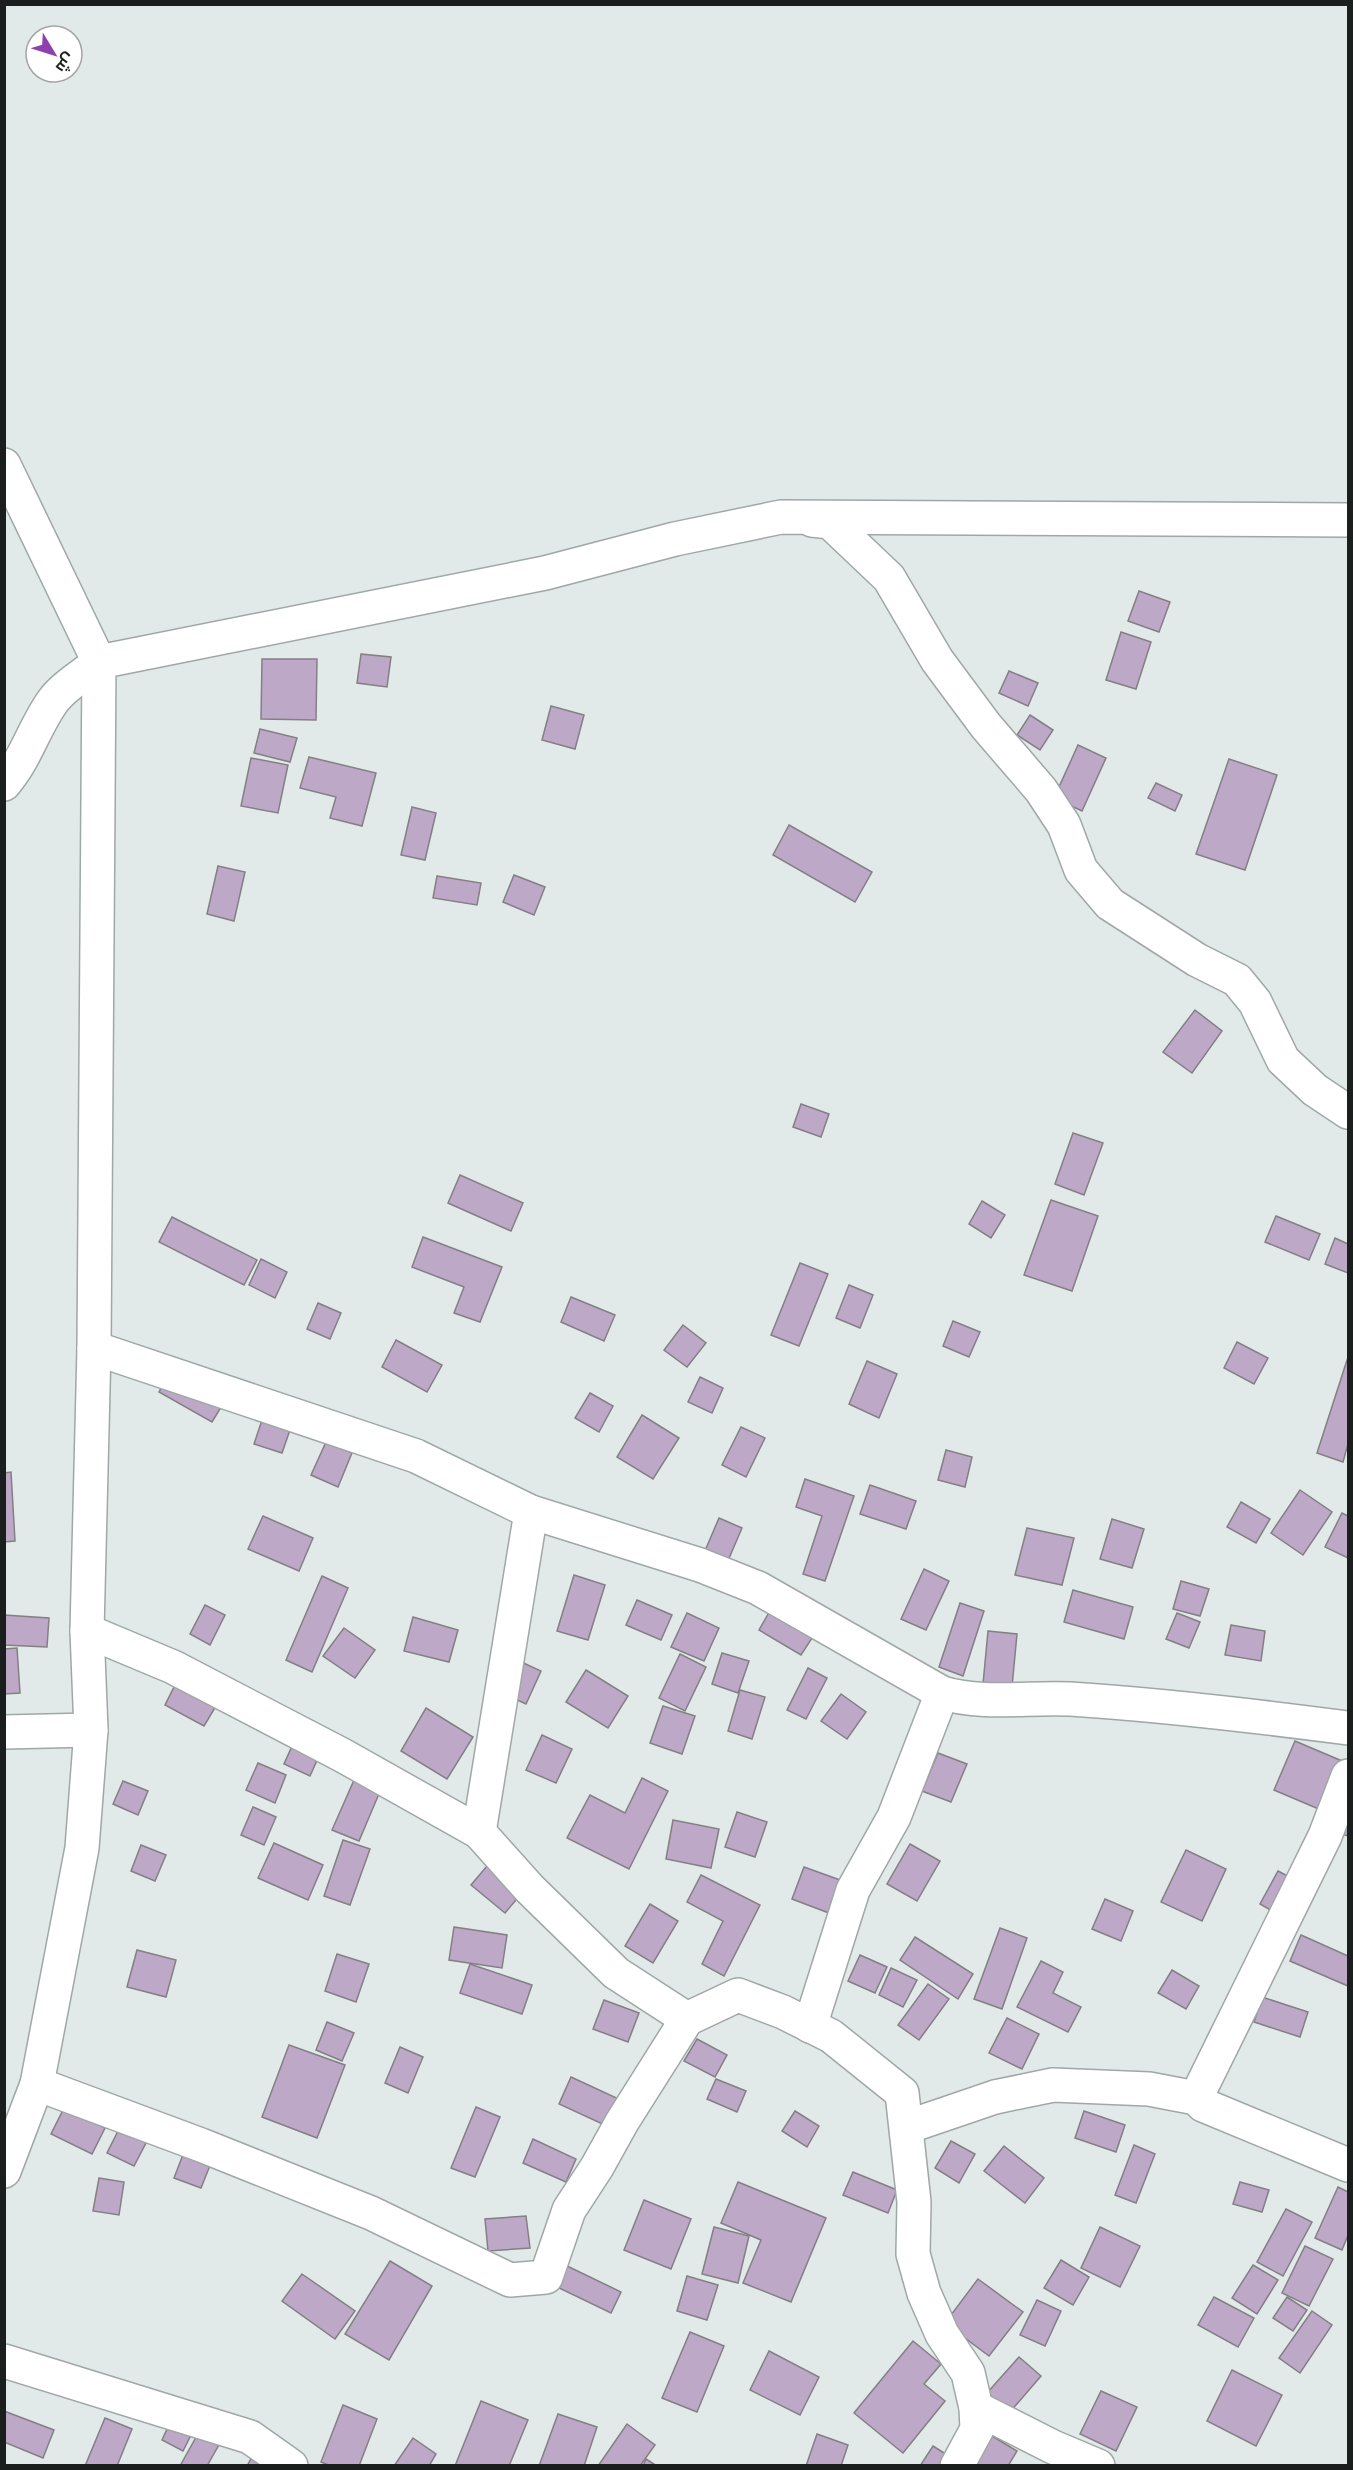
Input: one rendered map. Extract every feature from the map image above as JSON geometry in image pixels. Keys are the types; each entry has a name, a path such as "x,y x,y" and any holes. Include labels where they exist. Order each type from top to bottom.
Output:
{"street":[{"path":"4,465 99,662 94,1348 87,1631 91,1730 82,1848 37,2084 4,2171"},
{"path":"781,517 830,522 889,578 937,660 986,726 1047,799 1064,825 1081,870 1088,879 1110,904 1197,960 1237,980 1255,1002 1283,1060 1315,1090 1348,1112"},
{"path":"4,784 19,767 37,725 55,698 99,662 544,573 675,539 781,517 1348,520"},
{"path":"94,1348 416,1456 531,1512 700,1565 758,1588 942,1693 974,1699 1067,1699 1187,1708 1348,1728"},
{"path":"479,1832 531,1512"},
{"path":"87,1631 173,1667 342,1755 479,1832 530,1889 616,1973 687,2019"},
{"path":"810,2026 853,1890 894,1817 942,1693"},
{"path":"4,1732 91,1730"},
{"path":"1196,2098 1325,1836 1348,1776"},
{"path":"37,2084 201,2145 371,2213 510,2280 546,2277 568,2210 597,2167 622,2122 687,2019 738,1995 831,2036 902,2093 914,2202 913,2254 924,2293 942,2334 968,2373 976,2408 977,2429 957,2466"},
{"path":"907,2127 995,2097 1053,2085 1149,2089 1196,2098 1203,2105 1348,2164"},
{"path":"4,2361 250,2437 291,2466"},
{"path":"976,2408 1053,2447 1098,2466"}],"building":[{"path":"1139,591 1170,602 1159,632 1128,621"},
{"path":"1121,632 1151,642 1136,689 1106,680"},
{"path":"361,654 391,657 387,687 357,683"},
{"path":"262,659 317,659 316,720 261,719"},
{"path":"1009,671 1038,683 1028,706 999,693"},
{"path":"551,706 584,715 575,749 542,740"},
{"path":"1030,715 1053,730 1040,750 1017,735"},
{"path":"260,729 297,738 290,762 254,753"},
{"path":"1078,745 1106,758 1082,811 1054,798"},
{"path":"309,757 376,773 362,826 330,818 336,797 300,788"},
{"path":"251,758 288,765 278,813 241,806"},
{"path":"1229,759 1277,775 1245,870 1196,854"},
{"path":"1156,783 1182,795 1175,811 1148,798"},
{"path":"412,807 436,813 425,860 401,855"},
{"path":"789,825 872,872 855,902 773,855"},
{"path":"218,866 245,872 234,921 207,914"},
{"path":"514,875 545,887 534,915 503,902"},
{"path":"437,876 481,883 477,905 433,898"},
{"path":"1195,1010 1222,1031 1192,1073 1163,1052"},
{"path":"801,1104 829,1114 821,1137 793,1127"},
{"path":"1073,1133 1103,1143 1084,1195 1055,1184"},
{"path":"460,1175 523,1203 511,1231 448,1203"},
{"path":"1051,1200 1098,1216 1072,1291 1024,1275"},
{"path":"982,1201 1005,1215 991,1238 969,1224"},
{"path":"1276,1216 1320,1234 1309,1260 1265,1242"},
{"path":"172,1217 257,1260 244,1285 159,1242"},
{"path":"423,1237 502,1267 480,1322 454,1313 464,1287 412,1267"},
{"path":"1335,1238 1348,1244 1348,1273 1325,1264"},
{"path":"261,1259 287,1272 275,1298 249,1285"},
{"path":"800,1263 828,1274 799,1346 771,1335"},
{"path":"849,1285 873,1295 860,1328 836,1318"},
{"path":"571,1297 615,1315 604,1341 561,1322"},
{"path":"318,1303 341,1313 330,1339 307,1329"},
{"path":"953,1321 980,1332 969,1357 943,1346"},
{"path":"683,1325 706,1343 687,1367 664,1350"},
{"path":"396,1340 442,1365 427,1392 382,1367"},
{"path":"1237,1342 1268,1358 1254,1384 1224,1368"},
{"path":"1348,1357 1348,1444 1343,1462 1317,1453"},
{"path":"867,1361 897,1374 879,1418 849,1404"},
{"path":"172,1368 226,1399 212,1422 159,1392"},
{"path":"700,1377 723,1388 712,1413 688,1402"},
{"path":"590,1393 613,1406 599,1432 575,1418"},
{"path":"642,1415 679,1438 653,1479 617,1457"},
{"path":"263,1417 291,1427 282,1453 254,1444"},
{"path":"741,1427 765,1438 746,1477 722,1465"},
{"path":"326,1442 352,1453 338,1487 311,1475"},
{"path":"946,1450 972,1457 965,1487 938,1480"},
{"path":"11,1472 15,1541 4,1542 4,1473"},
{"path":"805,1479 854,1496 825,1581 803,1574 822,1516 796,1507"},
{"path":"870,1485 916,1501 906,1529 860,1514"},
{"path":"1300,1490 1332,1512 1303,1555 1271,1533"},
{"path":"1241,1502 1270,1519 1256,1543 1227,1527"},
{"path":"1342,1513 1348,1516 1348,1558 1325,1547"},
{"path":"263,1516 313,1538 299,1571 248,1549"},
{"path":"719,1518 742,1528 727,1563 704,1553"},
{"path":"1112,1519 1144,1529 1132,1568 1100,1559"},
{"path":"1027,1528 1074,1538 1062,1585 1015,1575"},
{"path":"924,1569 949,1581 926,1630 901,1619"},
{"path":"574,1575 605,1585 588,1640 557,1631"},
{"path":"322,1576 348,1588 312,1672 286,1660"},
{"path":"1181,1581 1209,1589 1200,1616 1173,1609"},
{"path":"1073,1590 1133,1607 1124,1639 1064,1622"},
{"path":"637,1600 672,1615 661,1640 626,1625"},
{"path":"960,1603 984,1611 963,1676 939,1667"},
{"path":"205,1605 225,1615 210,1645 190,1634"},
{"path":"771,1609 814,1635 801,1655 759,1630"},
{"path":"687,1613 719,1628 704,1661 671,1647"},
{"path":"1177,1613 1200,1622 1189,1648 1166,1639"},
{"path":"4,1615 49,1618 47,1647 4,1645"},
{"path":"413,1617 458,1630 449,1662 404,1651"},
{"path":"1231,1625 1265,1631 1261,1661 1225,1655"},
{"path":"344,1628 375,1650 355,1678 323,1656"},
{"path":"988,1631 1017,1634 1012,1687 983,1684"},
{"path":"17,1648 20,1693 4,1694 4,1649"},
{"path":"722,1653 749,1661 738,1693 712,1684"},
{"path":"680,1654 706,1667 685,1711 659,1698"},
{"path":"515,1659 541,1671 526,1704 500,1692"},
{"path":"808,1668 827,1678 806,1719 787,1710"},
{"path":"586,1670 628,1696 608,1728 566,1702"},
{"path":"178,1679 219,1701 204,1726 165,1705"},
{"path":"740,1690 765,1697 752,1739 728,1731"},
{"path":"841,1694 866,1712 847,1739 821,1721"},
{"path":"663,1706 695,1716 682,1754 650,1743"},
{"path":"426,1708 473,1737 447,1779 401,1751"},
{"path":"297,1735 323,1747 310,1776 284,1764"},
{"path":"542,1735 572,1749 556,1783 526,1770"},
{"path":"1295,1741 1342,1761 1321,1810 1274,1790"},
{"path":"938,1753 967,1764 951,1802 922,1791"},
{"path":"258,1763 286,1775 275,1803 246,1790"},
{"path":"358,1771 384,1782 359,1841 332,1830"},
{"path":"642,1778 668,1791 629,1869 567,1838 590,1795 625,1813"},
{"path":"123,1781 148,1791 138,1815 113,1804"},
{"path":"253,1807 276,1817 264,1845 241,1835"},
{"path":"1348,1811 1348,1836 1342,1834"},
{"path":"737,1812 767,1822 755,1857 725,1847"},
{"path":"673,1820 719,1829 711,1868 666,1859"},
{"path":"343,1840 370,1849 350,1905 324,1896"},
{"path":"274,1843 323,1865 308,1900 258,1878"},
{"path":"910,1844 940,1861 917,1901 887,1884"},
{"path":"141,1845 166,1855 155,1881 131,1871"},
{"path":"1186,1850 1226,1869 1202,1921 1161,1902"},
{"path":"487,1866 521,1894 505,1913 471,1885"},
{"path":"804,1867 854,1885 842,1918 792,1899"},
{"path":"1278,1871 1299,1882 1281,1916 1260,1904"},
{"path":"701,1875 760,1905 724,1976 702,1964 723,1921 687,1902"},
{"path":"1105,1899 1133,1911 1121,1941 1092,1929"},
{"path":"650,1904 678,1921 653,1963 625,1946"},
{"path":"454,1927 507,1935 502,1968 449,1960"},
{"path":"1000,1928 1027,1938 1002,2009 974,1999"},
{"path":"1301,1935 1348,1956 1348,1986 1290,1961"},
{"path":"915,1937 973,1974 958,1999 900,1960"},
{"path":"137,1950 176,1960 166,1997 127,1987"},
{"path":"337,1954 369,1964 356,2002 325,1991"},
{"path":"860,1955 887,1967 875,1993 848,1981"},
{"path":"1041,1961 1063,1972 1053,1993 1081,2007 1068,2032 1017,2007"},
{"path":"470,1964 532,1985 522,2014 460,1993"},
{"path":"891,1968 917,1980 903,2007 879,1995"},
{"path":"1172,1970 1199,1986 1186,2009 1158,1993"},
{"path":"928,1984 949,1999 919,2040 898,2025"},
{"path":"1262,1997 1308,2012 1300,2037 1254,2022"},
{"path":"604,2000 639,2013 628,2042 593,2029"},
{"path":"1007,2018 1039,2034 1022,2069 989,2053"},
{"path":"327,2022 354,2033 342,2061 316,2050"},
{"path":"697,2039 727,2055 715,2077 684,2061"},
{"path":"289,2045 345,2065 317,2138 262,2117"},
{"path":"400,2047 423,2057 408,2093 385,2083"},
{"path":"571,2077 621,2100 609,2127 559,2104"},
{"path":"716,2079 746,2091 737,2112 707,2099"},
{"path":"476,2107 500,2117 475,2177 451,2168"},
{"path":"64,2108 105,2128 92,2154 51,2134"},
{"path":"795,2111 819,2126 807,2147 782,2131"},
{"path":"1084,2111 1125,2125 1116,2152 1075,2138"},
{"path":"120,2127 147,2141 134,2166 107,2153"},
{"path":"533,2139 576,2159 566,2182 523,2163"},
{"path":"951,2141 975,2154 959,2183 935,2168"},
{"path":"1134,2145 1155,2154 1136,2203 1115,2195"},
{"path":"1004,2146 1044,2178 1025,2203 984,2171"},
{"path":"184,2152 211,2163 201,2188 174,2178"},
{"path":"853,2172 897,2190 888,2213 843,2195"},
{"path":"99,2178 124,2182 119,2215 93,2211"},
{"path":"738,2182 826,2218 791,2302 743,2283 761,2240 721,2223"},
{"path":"1240,2182 1269,2190 1262,2212 1233,2204"},
{"path":"1338,2187 1348,2192 1348,2235 1342,2250 1315,2238"},
{"path":"644,2200 691,2219 671,2269 624,2250"},
{"path":"1286,2209 1312,2222 1283,2276 1257,2262"},
{"path":"526,2216 530,2248 488,2251 485,2219"},
{"path":"714,2227 749,2236 738,2283 702,2274"},
{"path":"1100,2227 1140,2246 1120,2287 1081,2268"},
{"path":"1305,2246 1333,2259 1309,2306 1282,2293"},
{"path":"1061,2260 1089,2277 1073,2305 1044,2288"},
{"path":"390,2261 432,2286 389,2360 345,2334"},
{"path":"563,2264 621,2292 611,2313 553,2285"},
{"path":"1253,2265 1278,2280 1257,2314 1232,2298"},
{"path":"302,2274 355,2311 335,2339 282,2301"},
{"path":"687,2276 718,2285 707,2320 677,2311"},
{"path":"978,2279 1023,2312 989,2356 945,2323"},
{"path":"1214,2297 1254,2318 1238,2347 1198,2325"},
{"path":"1287,2297 1307,2310 1293,2331 1273,2318"},
{"path":"1037,2300 1061,2311 1045,2346 1020,2335"},
{"path":"1312,2311 1332,2325 1300,2373 1279,2358"},
{"path":"690,2332 724,2346 697,2412 662,2398"},
{"path":"913,2341 941,2364 924,2384 945,2401 903,2453 854,2413"},
{"path":"769,2351 819,2377 800,2415 750,2390"},
{"path":"1019,2357 1041,2376 1010,2412 987,2393"},
{"path":"1232,2370 1282,2395 1256,2446 1207,2421"},
{"path":"1101,2391 1137,2407 1116,2451 1080,2434"},
{"path":"481,2401 528,2420 509,2466 455,2466"},
{"path":"343,2405 377,2419 359,2466 331,2466 321,2462"},
{"path":"4,2411 54,2430 43,2458 4,2442"},
{"path":"174,2414 196,2425 183,2451 162,2440"},
{"path":"558,2414 597,2427 584,2466 539,2466"},
{"path":"105,2418 132,2429 117,2466 85,2466"},
{"path":"204,2423 225,2434 207,2466 180,2466"},
{"path":"627,2424 655,2445 640,2466 598,2466"},
{"path":"817,2434 848,2445 841,2466 806,2466"},
{"path":"992,2436 1017,2451 1008,2466 975,2466"},
{"path":"413,2438 436,2454 429,2466 394,2466"},
{"path":"933,2446 952,2458 947,2466 920,2466"},
{"path":"253,2455 273,2466 247,2466"},
{"path":"646,2459 657,2466 643,2466"}]}
